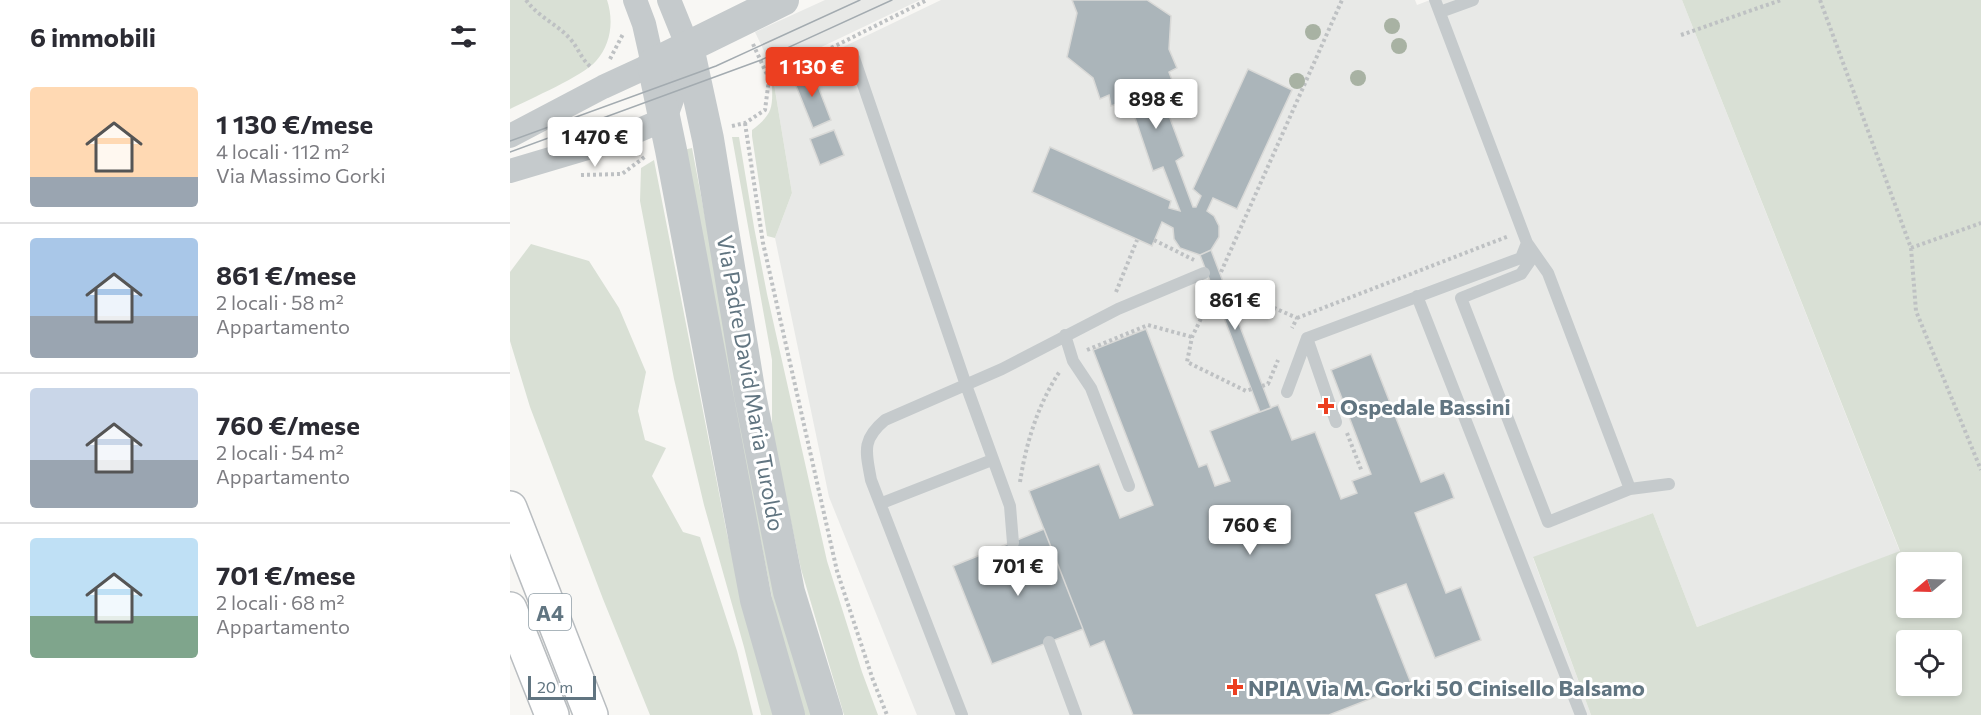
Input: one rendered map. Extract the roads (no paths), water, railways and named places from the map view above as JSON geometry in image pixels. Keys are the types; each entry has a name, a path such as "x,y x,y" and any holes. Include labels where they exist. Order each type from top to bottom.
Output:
{"highway":[{"name":"A4","path":"510,508 591,715"},
{"name":"A4","path":"510,609 552,715"}],"street":[{"path":"635,0 644,24 652,64"},
{"path":"510,171 621,138 664,119 679,80 688,47 669,0"},
{"path":"510,136 603,87 783,0"},
{"name":"Via Padre David Maria Turoldo","path":"688,47 708,139 750,395 789,592 827,715"},
{"name":"Via Padre David Maria Turoldo","path":"652,64 756,600 789,715"}],"lane":[{"path":"1435,0 1527,243 1548,273 1630,489"},
{"path":"1440,12 1473,0"},
{"path":"854,58 966,386 1010,506 1013,543"},
{"path":"1287,392 1307,338 1521,258 1527,243"},
{"path":"1534,255 1521,274 1461,298 1548,522 1630,489 1669,484"},
{"path":"962,715 882,503 871,480 866,448 873,430 885,420 1002,369 1201,267"},
{"path":"1417,296 1581,715"},
{"path":"1065,335 1073,361 1091,388 1129,486"},
{"path":"1307,338 1336,422"},
{"path":"882,503 993,460"},
{"path":"1048,642 1077,715"}],"tram line":[{"path":"510,141 716,66 860,0"},
{"path":"510,152 761,60 892,0"}],"place":[{"name":"Ospedale Bassini","path":"1326,406"},
{"name":"NPIA Via M. Gorki 50 Cinisello Balsamo","path":"1235,687"}]}
